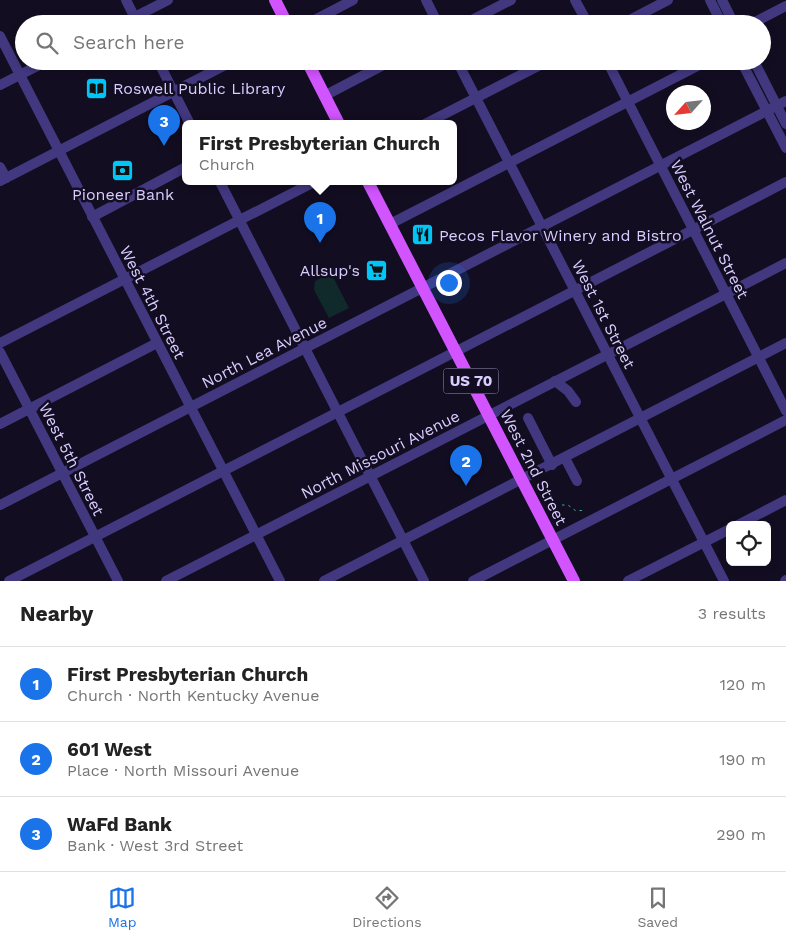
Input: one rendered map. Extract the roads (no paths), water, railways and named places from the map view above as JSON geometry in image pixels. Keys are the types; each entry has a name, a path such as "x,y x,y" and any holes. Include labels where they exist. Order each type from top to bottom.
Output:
{"main road":[{"path":"275,0 282,15"},
{"path":"311,70 337,120"},
{"name":"West 2nd Street","path":"370,185 574,581"}],"street":[{"path":"126,0 134,15"},
{"path":"144,15 168,0"},
{"path":"324,15 353,0"},
{"path":"426,0 434,15"},
{"path":"482,15 511,0"},
{"path":"576,0 584,15"},
{"path":"639,15 668,0"},
{"path":"710,0 718,15"},
{"path":"722,0 730,15"},
{"path":"768,15 786,6"},
{"name":"West 4th Street","path":"0,36 15,65"},
{"name":"West 4th Street","path":"17,70 280,581"},
{"path":"0,85 30,70"},
{"path":"162,70 188,120"},
{"path":"0,167 3,180 215,70"},
{"path":"324,96 374,70"},
{"name":"West 1st Street","path":"462,70 724,581"},
{"path":"433,120 530,70"},
{"name":"West Walnut Street","path":"612,70 786,411"},
{"path":"390,224 690,70"},
{"path":"746,70 786,148"},
{"path":"758,70 786,124"},
{"name":"North Lea Avenue","path":"0,505 786,100"},
{"path":"92,217 182,169"},
{"path":"9,581 786,182"},
{"path":"222,185 424,581"},
{"path":"0,343 308,185"},
{"name":"North Missouri Avenue","path":"166,581 786,262"},
{"path":"0,424 158,343"},
{"path":"324,581 786,343"},
{"name":"West 5th Street","path":"0,352 118,581"},
{"path":"555,381 568,391 576,402"},
{"path":"528,418 552,465"},
{"path":"473,581 786,420"},
{"path":"565,458 577,481"},
{"path":"746,521 786,500"},
{"path":"628,581 726,531"}],"place":[{"name":"Roswell Public Library","path":"97,88"},
{"name":"WaFd Bank","path":"164,146"},
{"name":"Pioneer Bank","path":"123,170"},
{"name":"Pecos Flavor Winery and Bistro","path":"423,235"},
{"name":"First Presbyterian Church","path":"320,243"},
{"name":"Allsup's","path":"376,270"},
{"name":"601 West","path":"466,486"}]}
